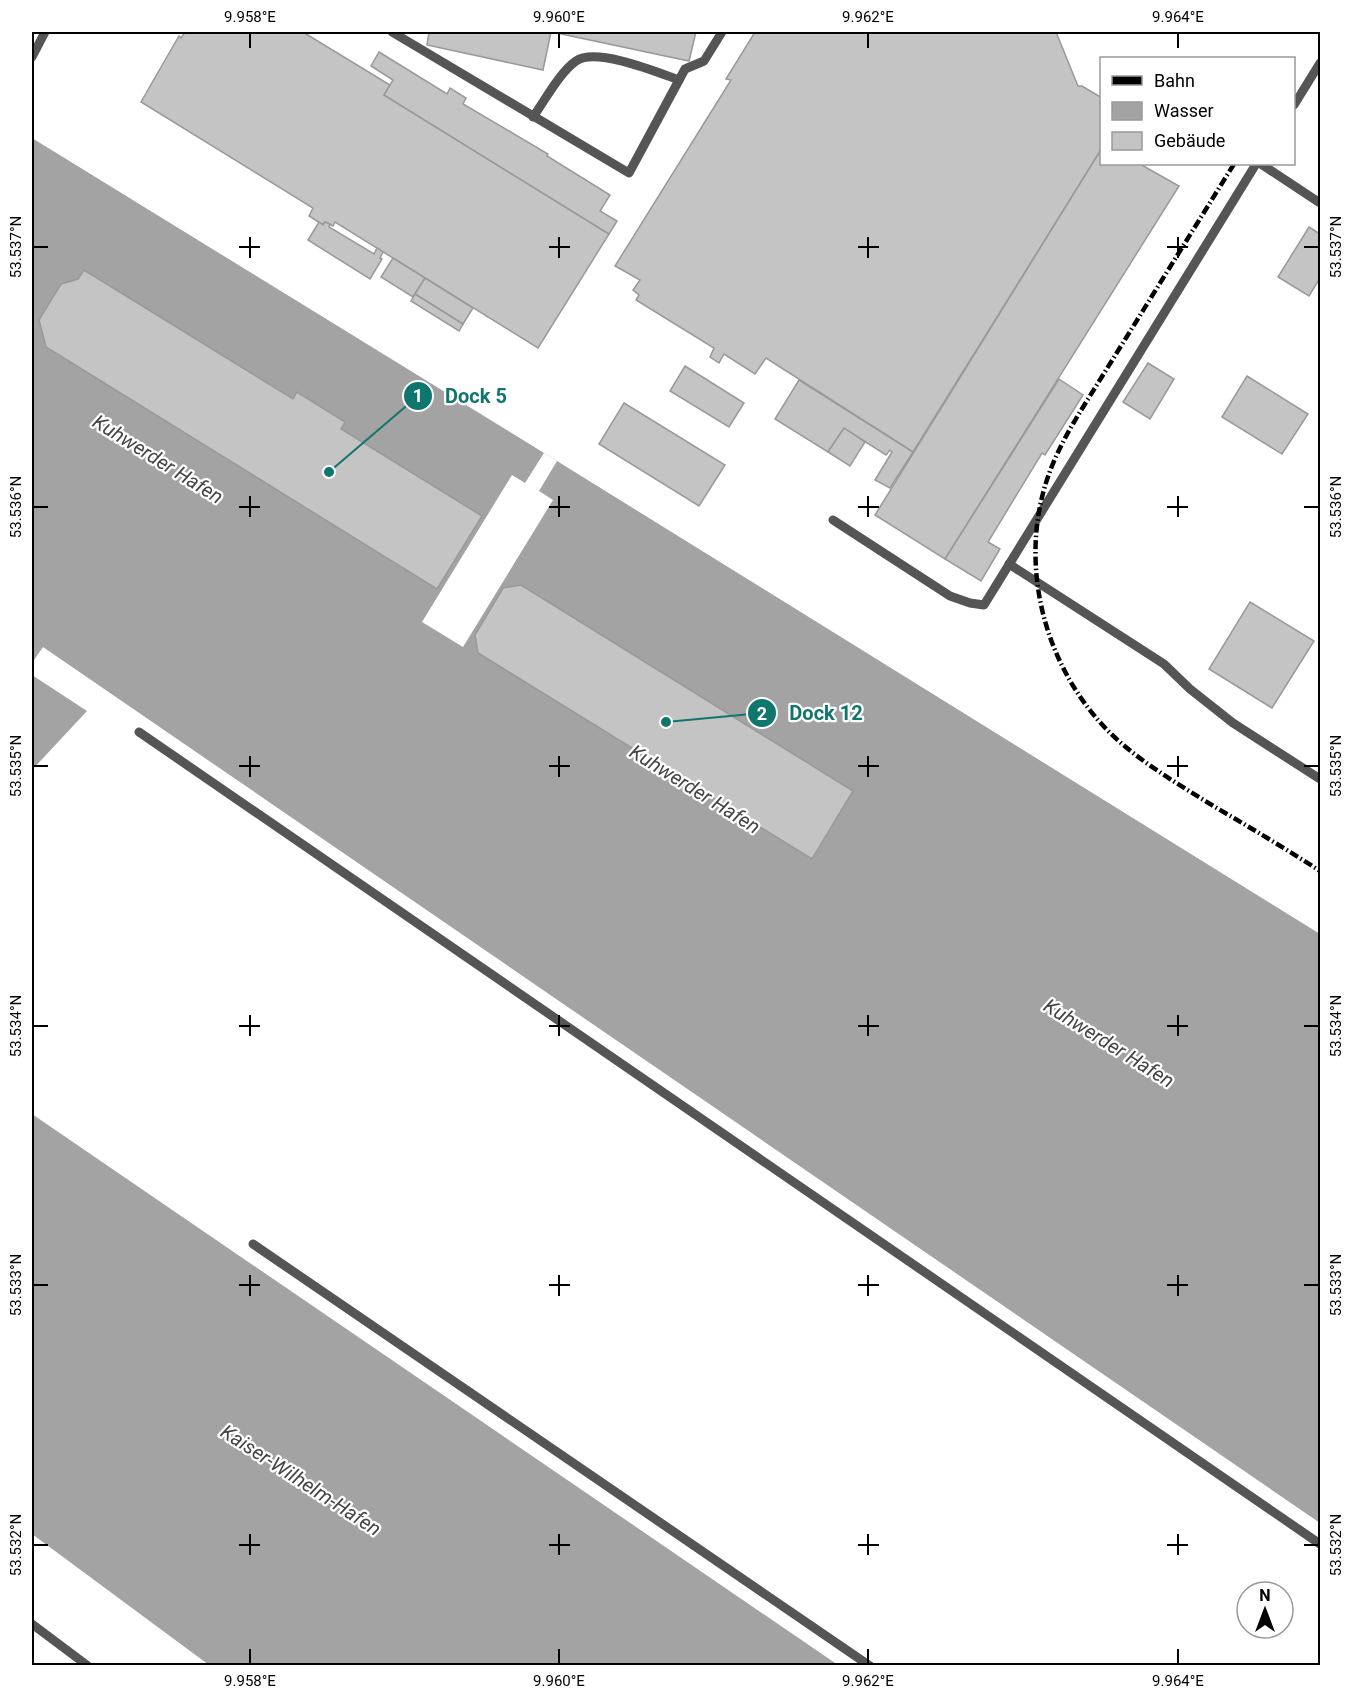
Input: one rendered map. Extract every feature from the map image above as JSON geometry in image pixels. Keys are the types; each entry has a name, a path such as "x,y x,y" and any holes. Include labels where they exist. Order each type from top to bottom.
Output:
{"lane":[{"path":"32,57 44,32"},
{"path":"392,32 629,173 685,69 704,61 722,32"},
{"path":"533,117 567,69 584,57 602,57 679,80"},
{"path":"1295,102 1320,63"},
{"path":"833,520 950,596 984,605 1258,165"},
{"path":"1261,165 1320,203"},
{"path":"1009,564 1164,664 1190,689 1233,723 1320,779"},
{"path":"139,732 1320,1544"},
{"path":"253,1244 870,1665"},
{"path":"32,1624 88,1665"}],"water":[{"name":"Kuhwerder Hafen","path":"32,138 1320,934 1320,1523 43,647 32,663"},
{"path":"32,675 87,711 32,770"},
{"name":"Kaiser-Wilhelm-Hafen","path":"32,1114 838,1665 209,1665 32,1534"}],"pier":[{"path":"544,453 557,461 539,491 553,500 463,647 422,622 512,475 525,483"}],"building":[{"path":"185,32 303,32 390,85 384,95 609,234 538,348 335,222 333,226 325,222 323,225 309,216 313,208 141,102 179,36 181,38"},
{"path":"429,32 551,32 543,70 427,45"},
{"path":"552,32 696,32 689,61"},
{"path":"755,32 1056,32 1078,86 1100,97 1100,151 913,452 766,358 755,374 724,354 719,363 710,357 714,348 636,300 639,295 633,290 640,280 615,266 731,80 726,79"},
{"path":"379,52 447,94 450,88 466,98 463,104 548,154 547,156 610,195 600,211 617,221 609,234 384,95 393,80 371,66"},
{"path":"1100,151 1100,165 1142,165 1179,186 945,559 875,515"},
{"path":"319,222 323,225 325,222 330,224 329,227 374,254 377,248 383,252 380,258 382,259 370,279 308,240"},
{"path":"1309,227 1320,234 1320,278 1309,296 1278,277"},
{"path":"393,258 425,278 413,297 381,277"},
{"path":"84,270 293,399 297,392 345,422 341,429 482,516 437,589 46,347 39,320 61,284 78,279"},
{"path":"425,278 473,308 463,324 415,294"},
{"path":"415,294 463,324 459,331 411,301"},
{"path":"1148,363 1174,379 1150,419 1123,402"},
{"path":"685,366 744,403 729,427 670,391"},
{"path":"1247,376 1308,414 1282,454 1222,417"},
{"path":"1059,379 1083,395 1045,455 1042,453 988,542 1000,549 981,581 945,559"},
{"path":"799,380 913,452 890,488 875,480 892,452 890,450 886,455 844,428 828,452 775,419"},
{"path":"624,403 725,465 699,506 599,444"},
{"path":"844,428 865,442 850,466 828,452"},
{"path":"521,585 853,791 812,859 478,653 475,635 503,588"},
{"path":"1250,602 1314,641 1272,708 1209,669"}],"railway":[{"path":"1233,165 1080,412 1056,457 1045,486 1038,521 1036,556 1038,591 1046,625 1075,689 1096,718 1121,743 1167,777 1320,871"}],"place":[{"name":"Dock 5","path":"329,472"},
{"name":"Dock 12","path":"666,722"}]}
